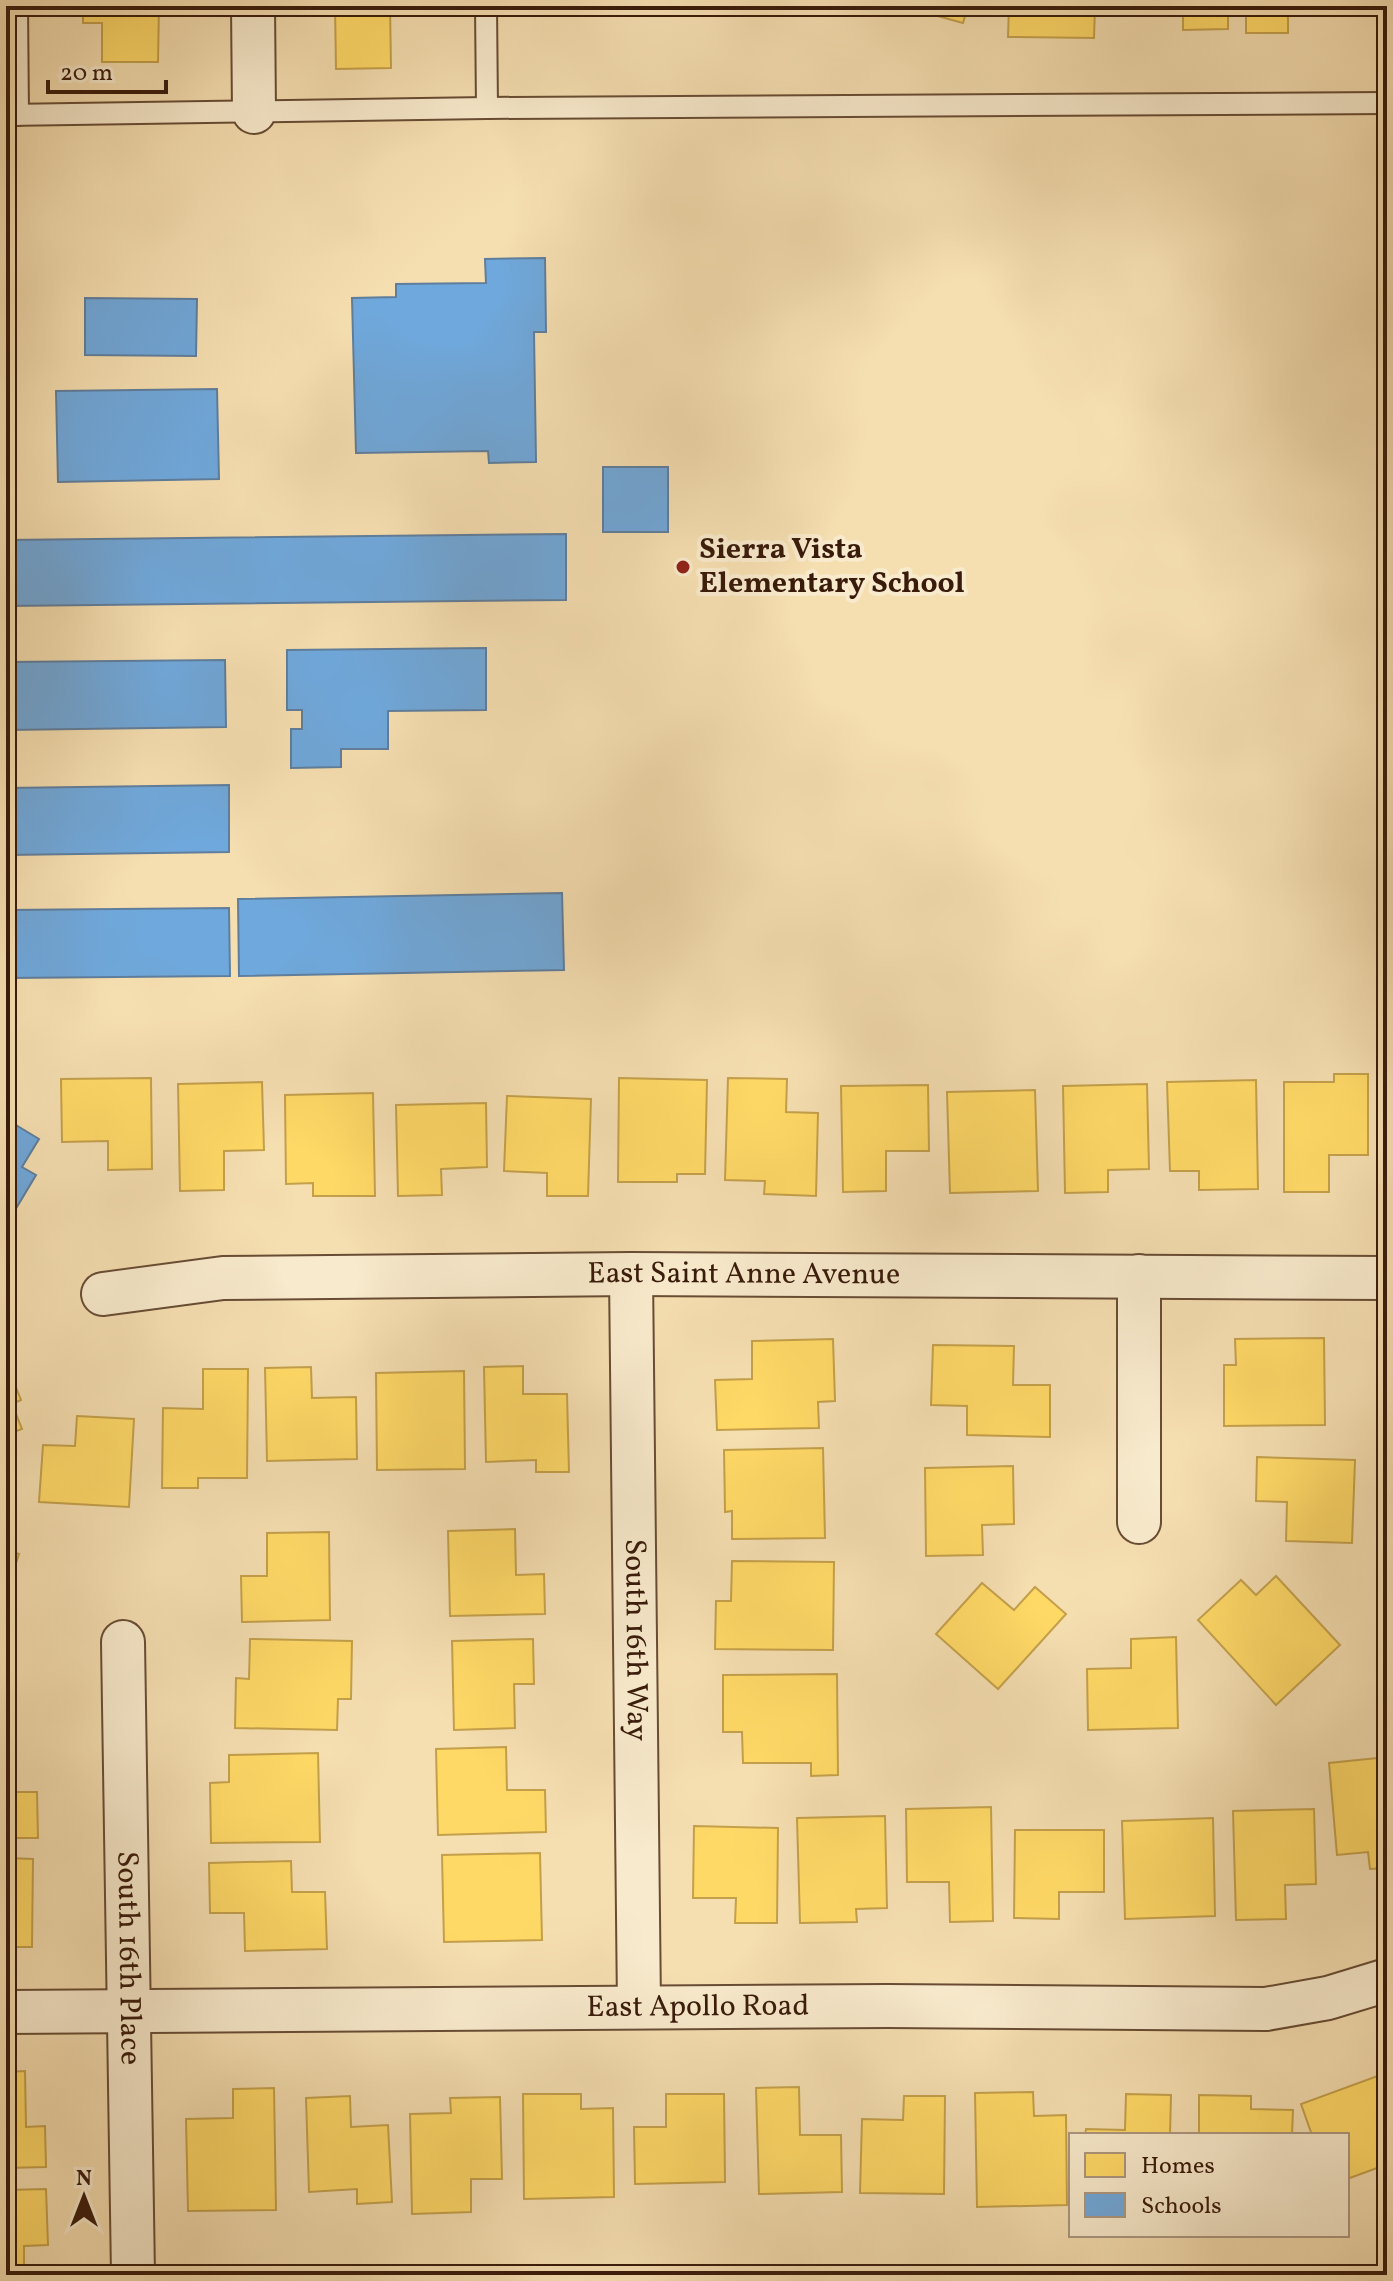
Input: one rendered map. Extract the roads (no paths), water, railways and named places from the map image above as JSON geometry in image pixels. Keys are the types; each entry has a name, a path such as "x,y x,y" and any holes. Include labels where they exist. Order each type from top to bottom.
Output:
{"street":[{"path":"253,6 254,112"},
{"name":"East Saint Anne Avenue","path":"103,1294 223,1278 631,1274 1387,1278"},
{"name":"South 16th Way","path":"631,1274 639,2006"},
{"path":"1139,1276 1139,1522"},
{"name":"South 16th Place","path":"123,1642 133,2275"},
{"name":"East Apollo Road","path":"6,2012 639,2006 1266,2009 1328,1998 1387,1980"}],"lane":[{"path":"17,6 12,115 487,108 1387,103"},
{"path":"486,6 487,108"}],"place":[{"name":"Sierra Vista Elementary School","path":"683,567"}]}
